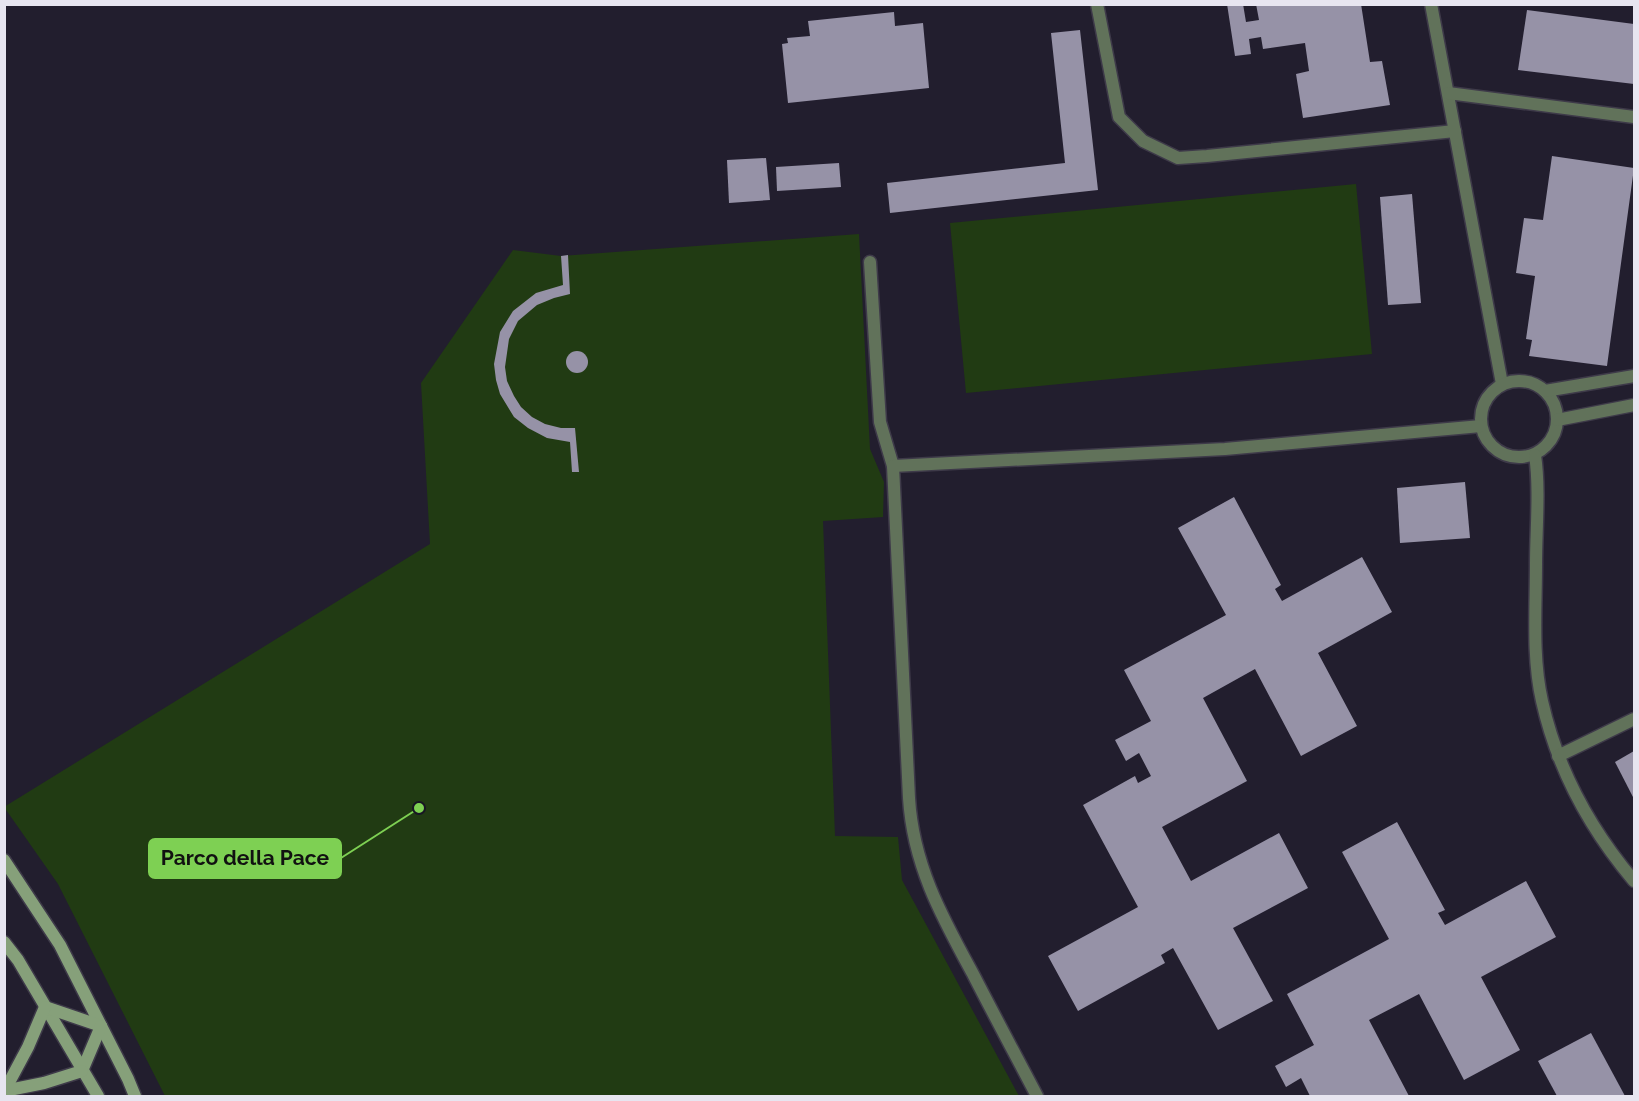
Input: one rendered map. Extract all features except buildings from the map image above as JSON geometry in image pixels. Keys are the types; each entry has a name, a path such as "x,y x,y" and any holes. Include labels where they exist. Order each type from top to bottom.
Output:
{"street":[{"path":"4,860 60,945 135,1096"},
{"path":"4,942 18,960 98,1096"},
{"path":"45,1007 101,1026"},
{"path":"5,1091 28,1047 45,1007"},
{"path":"5,1091 44,1083 82,1071 101,1026"}],"lane":[{"path":"1096,4 1119,117 1143,141 1178,158 1455,131"},
{"path":"1431,4 1502,384"},
{"path":"1448,93 1635,117"},
{"path":"870,262 880,422 893,466 910,824 915,846 936,904 1037,1096"},
{"path":"1545,391 1635,376"},
{"path":"1526,381 1545,391 1556,408 1557,420 1552,436 1534,455 1518,457 1506,455 1487,440 1481,426 1481,413 1485,400 1493,390 1502,384 1526,381"},
{"path":"1557,420 1635,405"},
{"path":"893,466 1225,449 1481,426"},
{"path":"1534,455 1536,652 1541,699 1557,756 1576,796 1616,859 1635,881"},
{"path":"1557,756 1635,719"}],"green space":[{"path":"1356,184 1372,354 966,393 950,223"},
{"path":"859,234 870,449 884,482 883,517 823,521 835,836 898,837 902,880 1019,1096 165,1096 58,884 4,807 430,544 421,383 513,250 561,256"}],"place":[{"name":"Parco della Pace","path":"419,808"}]}
